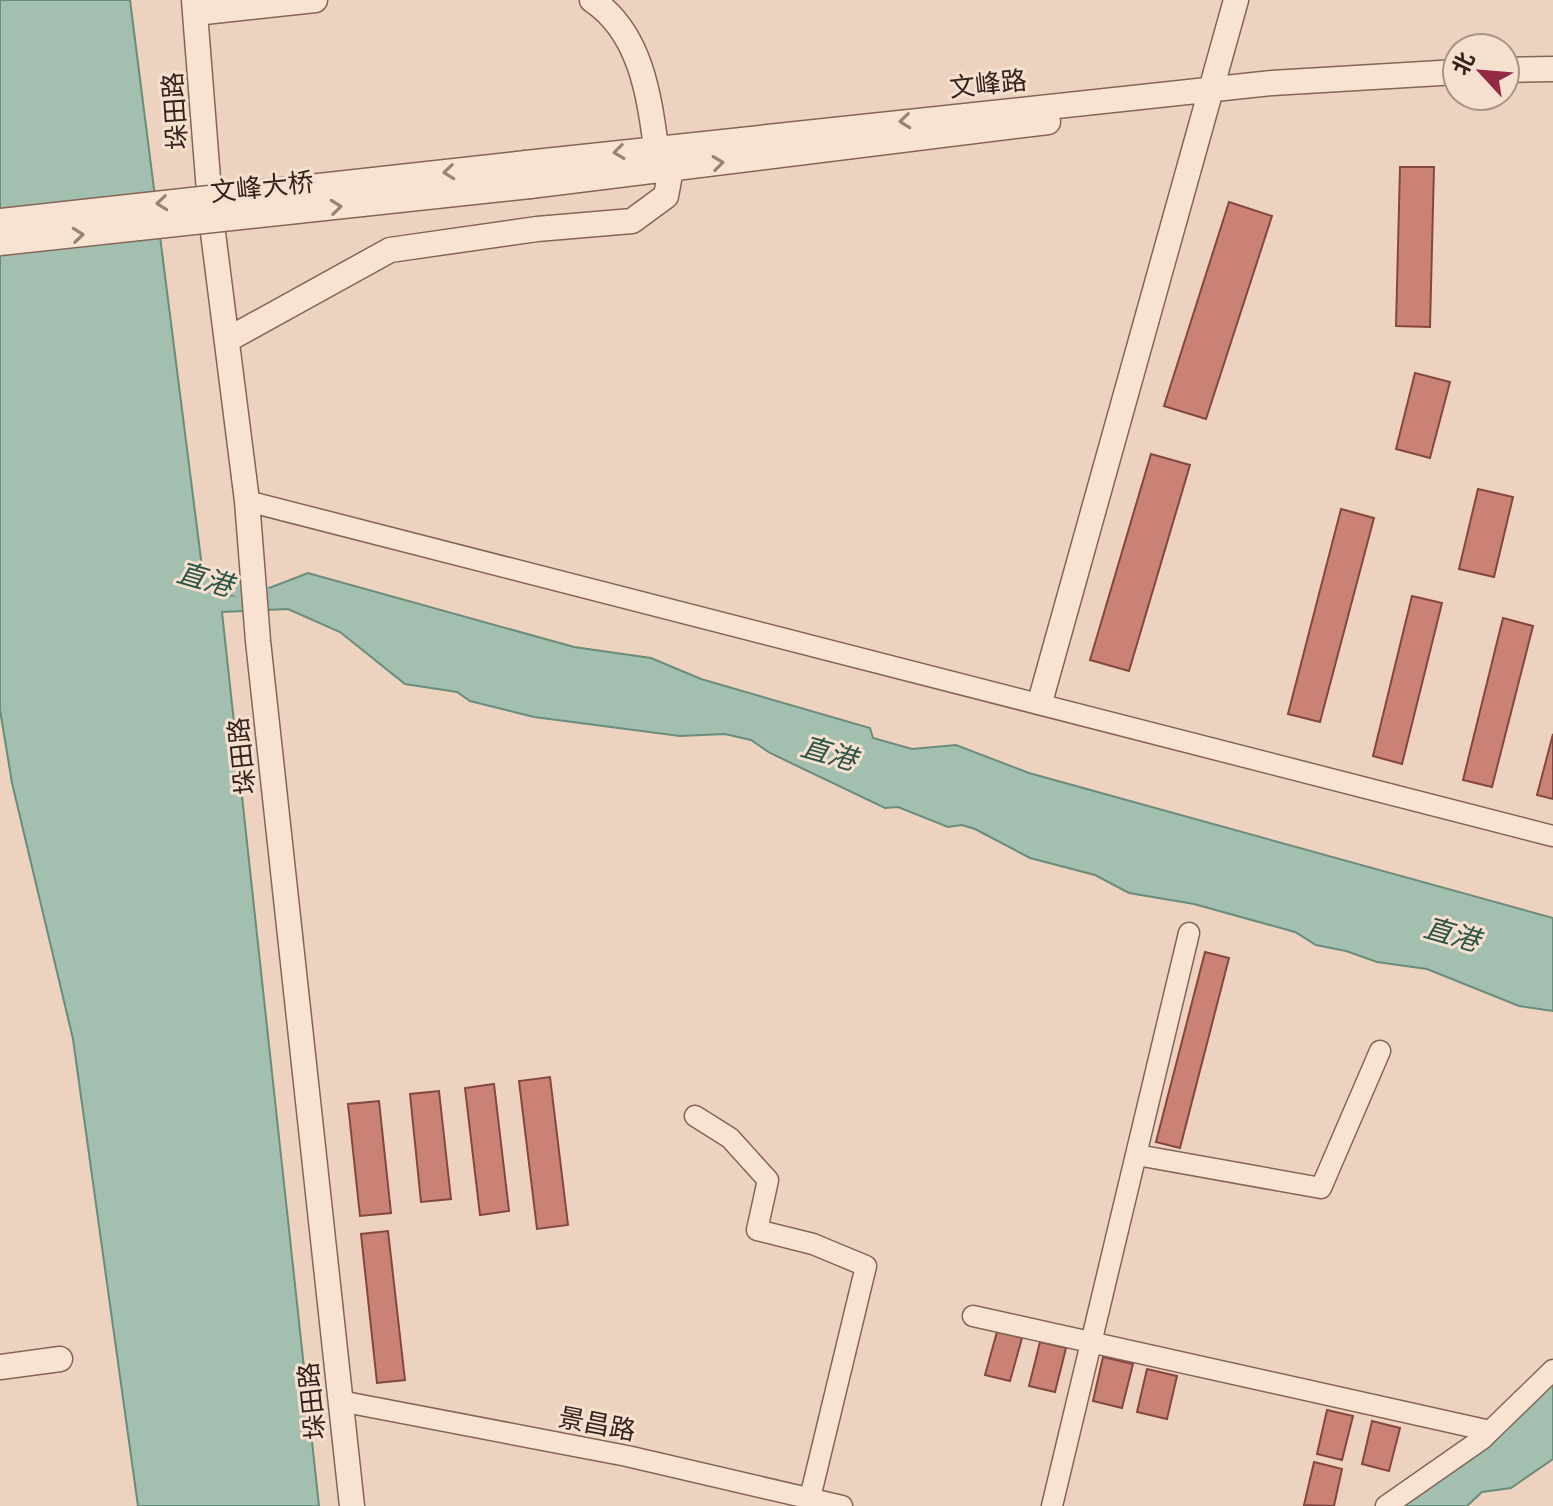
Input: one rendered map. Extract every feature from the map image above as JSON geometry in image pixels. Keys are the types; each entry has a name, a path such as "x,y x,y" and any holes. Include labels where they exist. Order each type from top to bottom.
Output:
{"street":[{"path":"194,7 315,0"},
{"path":"592,0 606,9 631,44 649,89 656,147"},
{"path":"1040,702 1236,0"},
{"name":"垛田路","path":"194,7 211,217 247,501 258,641 352,1506"},
{"path":"1521,70 1553,69"},
{"name":"文峰路","path":"528,175 656,147 1441,74"},
{"path":"1521,83 1553,82"},
{"name":"文峰路","path":"528,175 671,169 1209,96 1441,86"},
{"path":"227,340 390,250 537,229 632,221 666,196 671,169"},
{"name":"文峰大桥","path":"0,221 528,175"},
{"name":"文峰大桥","path":"0,243 528,175"},
{"path":"247,501 1553,836"},
{"path":"1052,1506 1189,933"},
{"path":"1137,1155 1321,1188 1380,1051"},
{"path":"695,1116 730,1138 768,1180 757,1230 813,1244 866,1266 808,1502"},
{"path":"973,1316 1490,1431"},
{"path":"0,1367 60,1359"},
{"path":"1386,1506 1490,1431 1553,1370"},
{"name":"景昌路","path":"340,1401 627,1456 808,1502 842,1506"}],"water":[{"path":"0,0 130,0 202,567 217,573 219,596 251,595 308,573 574,647 651,658 701,679 870,728 873,738 912,749 956,745 1029,773 1553,918 1553,1011 1519,1006 1427,969 1377,962 1316,945 1295,932 1194,904 1129,893 1095,875 1030,858 975,829 962,825 948,827 898,807 885,808 770,753 751,740 725,734 680,736 534,717 470,701 457,692 405,684 340,632 288,609 222,612 319,1506 138,1506 73,1039 12,783 0,710"},
{"path":"1553,1370 1553,1459 1511,1488 1482,1492 1467,1506 1386,1506"}],"building":[{"path":"1400,167 1434,167 1430,327 1396,326"},
{"path":"1229,202 1272,216 1206,419 1164,406"},
{"path":"1415,373 1450,382 1430,458 1396,449"},
{"path":"1151,454 1190,465 1129,671 1090,660"},
{"path":"1478,489 1513,497 1494,577 1459,569"},
{"path":"1341,509 1374,518 1320,722 1288,714"},
{"path":"1412,596 1442,603 1402,764 1373,756"},
{"path":"1503,618 1533,626 1492,787 1463,780"},
{"path":"1553,734 1553,799 1537,795"},
{"path":"1205,952 1229,958 1180,1148 1156,1142"},
{"path":"550,1077 568,1225 537,1229 519,1081"},
{"path":"494,1084 509,1211 480,1215 465,1088"},
{"path":"439,1091 451,1199 421,1202 410,1094"},
{"path":"379,1101 391,1213 360,1216 348,1104"},
{"path":"388,1231 405,1380 377,1383 361,1234"},
{"path":"997,1332 1022,1338 1010,1381 985,1375"},
{"path":"1040,1342 1066,1348 1055,1392 1029,1386"},
{"path":"1103,1357 1133,1364 1122,1408 1093,1401"},
{"path":"1147,1369 1177,1376 1167,1419 1137,1412"},
{"path":"1327,1410 1353,1416 1342,1460 1317,1454"},
{"path":"1372,1421 1400,1428 1389,1471 1362,1464"},
{"path":"1314,1462 1342,1469 1334,1506 1304,1505"}],"waterway":[{"name":"直港","path":"194,575 262,594"}]}
